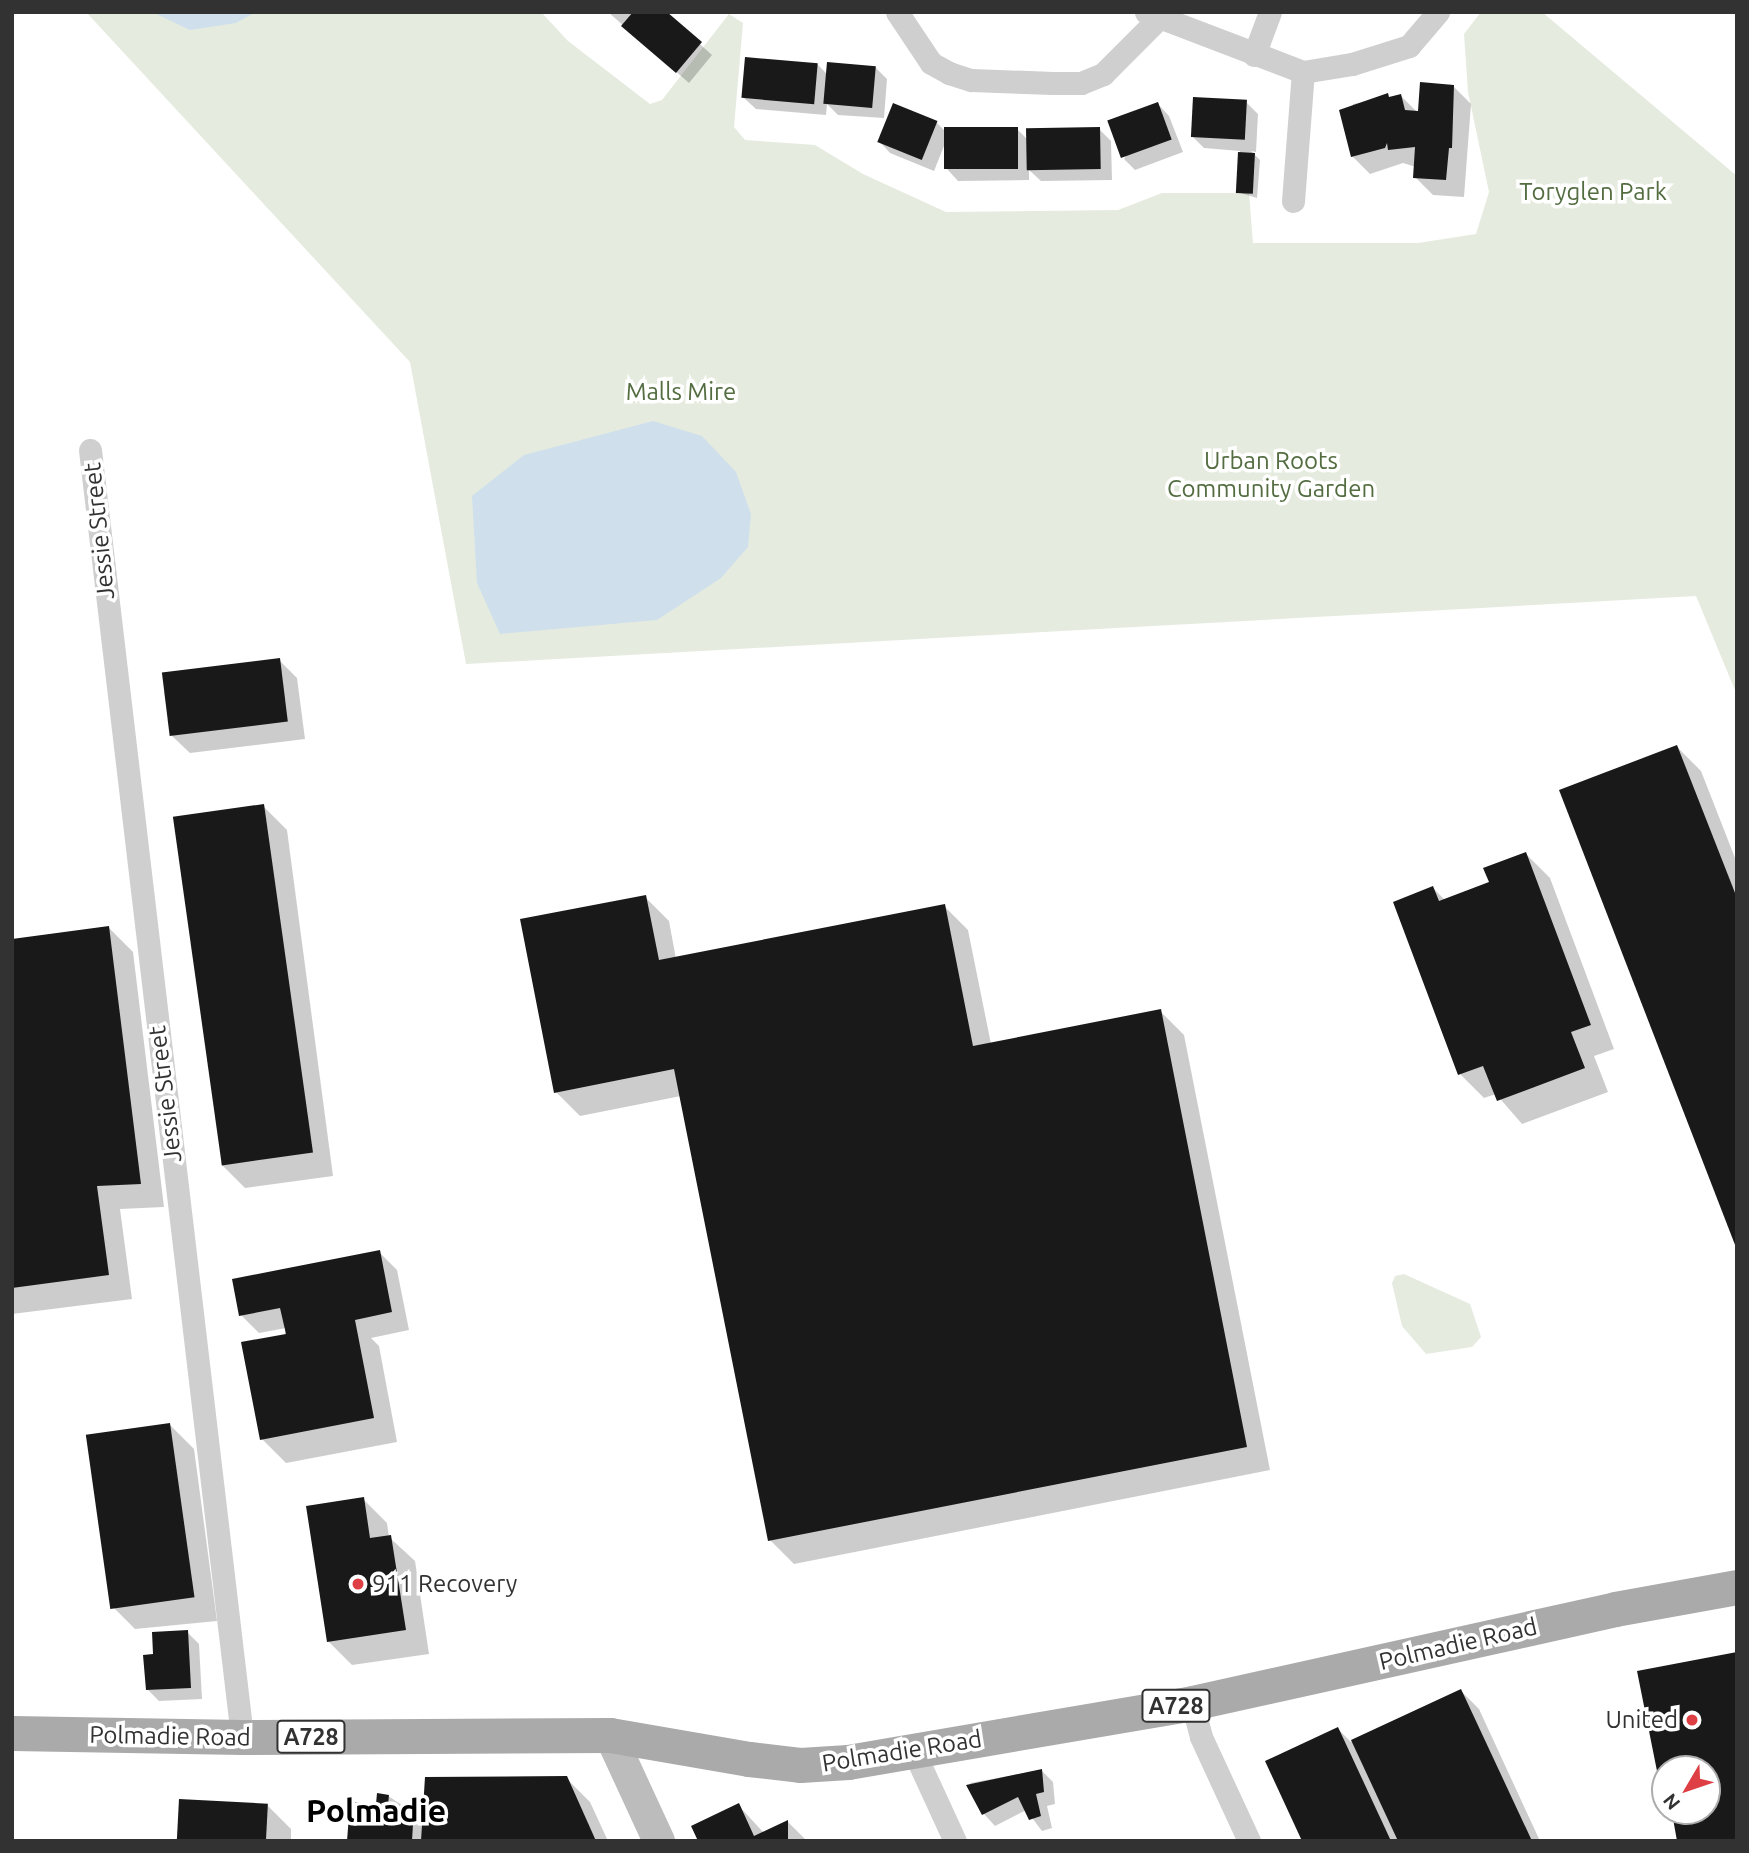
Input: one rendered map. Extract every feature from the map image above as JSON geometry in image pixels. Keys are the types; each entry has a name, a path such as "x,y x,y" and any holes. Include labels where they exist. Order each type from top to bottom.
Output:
{"main road":[{"name":"Polmadie Road","path":"12,1733 242,1737 610,1735 800,1765 914,1752 1192,1703 1615,1609 1737,1587"},
{"path":"610,1735 659,1841"}],"street":[{"path":"897,12 931,63 949,73 971,80 1053,83 1081,83 1103,74 1153,15 1303,72 1352,64 1409,46 1438,12"},
{"path":"1254,55 1270,12"},
{"path":"1293,201 1303,72"},
{"name":"Jessie Street","path":"90,450 242,1737"},
{"path":"1192,1703 1201,1737 1249,1841"},
{"path":"914,1752 955,1841"}],"green space":[{"name":"Malls Mire","path":"86,12 541,12 568,41 650,104 662,100 729,14 743,23 734,127 745,140 815,145 863,174 946,212 1118,210 1162,193 1249,193 1253,243 1418,243 1476,234 1489,192 1468,92 1464,34 1481,12 1542,12 1737,176 1737,695 1696,596 466,664 410,362"},
{"path":"1404,1274 1470,1304 1481,1337 1472,1347 1426,1354 1402,1326 1392,1283 1395,1276"}],"water":[{"path":"152,12 256,12 236,23 190,30"},
{"path":"653,421 702,436 736,472 751,514 748,547 721,578 657,620 500,634 477,583 472,496 524,455"}],"building":[{"path":"633,12 667,12 702,42 676,73 621,26"},
{"path":"745,57 818,63 814,104 741,98"},
{"path":"827,62 876,66 872,108 823,104"},
{"path":"1420,82 1454,85 1452,148 1449,148 1446,180 1413,178 1415,147 1388,150 1387,143 1385,148 1351,157 1339,110 1388,93 1389,97 1401,94 1405,110 1418,111"},
{"path":"1193,97 1247,100 1245,140 1191,137"},
{"path":"1158,102 1172,140 1121,158 1107,120"},
{"path":"893,103 938,121 922,160 877,142"},
{"path":"944,127 1018,127 1018,169 944,169"},
{"path":"1100,127 1101,169 1027,170 1026,128"},
{"path":"1238,152 1255,153 1253,194 1236,193"},
{"path":"280,658 288,722 170,736 162,673"},
{"path":"1677,745 1737,898 1737,1250 1559,790"},
{"path":"264,804 313,1153 222,1165 173,817"},
{"path":"1526,852 1591,1025 1571,1032 1585,1068 1497,1101 1483,1066 1458,1075 1393,902 1433,886 1439,901 1489,882 1483,868"},
{"path":"646,895 659,960 945,904 973,1046 1161,1009 1247,1447 768,1541 674,1069 554,1093 520,919"},
{"path":"109,926 141,1184 97,1186 109,1275 12,1288 12,939"},
{"path":"380,1250 392,1312 355,1320 374,1418 260,1440 241,1342 286,1334 280,1308 239,1316 232,1279"},
{"path":"170,1423 194,1597 110,1609 86,1435"},
{"name":"911 Recovery","path":"364,1497 370,1538 391,1535 406,1630 327,1642 306,1506"},
{"path":"188,1630 191,1688 146,1690 143,1655 153,1654 152,1632"},
{"name":"United","path":"1737,1652 1737,1841 1677,1841 1674,1825 1721,1825 1721,1755 1654,1755 1637,1671"},
{"path":"1461,1689 1532,1841 1398,1841 1351,1740"},
{"path":"1338,1727 1391,1841 1302,1841 1265,1761"},
{"path":"1042,1769 1044,1792 1036,1794 1041,1816 1029,1820 1018,1797 982,1815 966,1785"},
{"path":"567,1776 596,1841 421,1841 425,1777"},
{"path":"377,1793 389,1795 388,1805 414,1807 412,1841 347,1841 350,1802 376,1804"},
{"path":"179,1799 268,1804 266,1841 177,1841"},
{"path":"739,1803 754,1836 788,1820 788,1841 698,1841 691,1826"}],"place":[{"name":"911 Recovery","path":"358,1584"},
{"name":"United","path":"1692,1720"}],"district":[{"name":"Polmadie","path":"376,1810"}],"park label":[{"name":"Toryglen Park","path":"1593,192"},
{"name":"Urban Roots Community Garden","path":"1271,475"}]}
